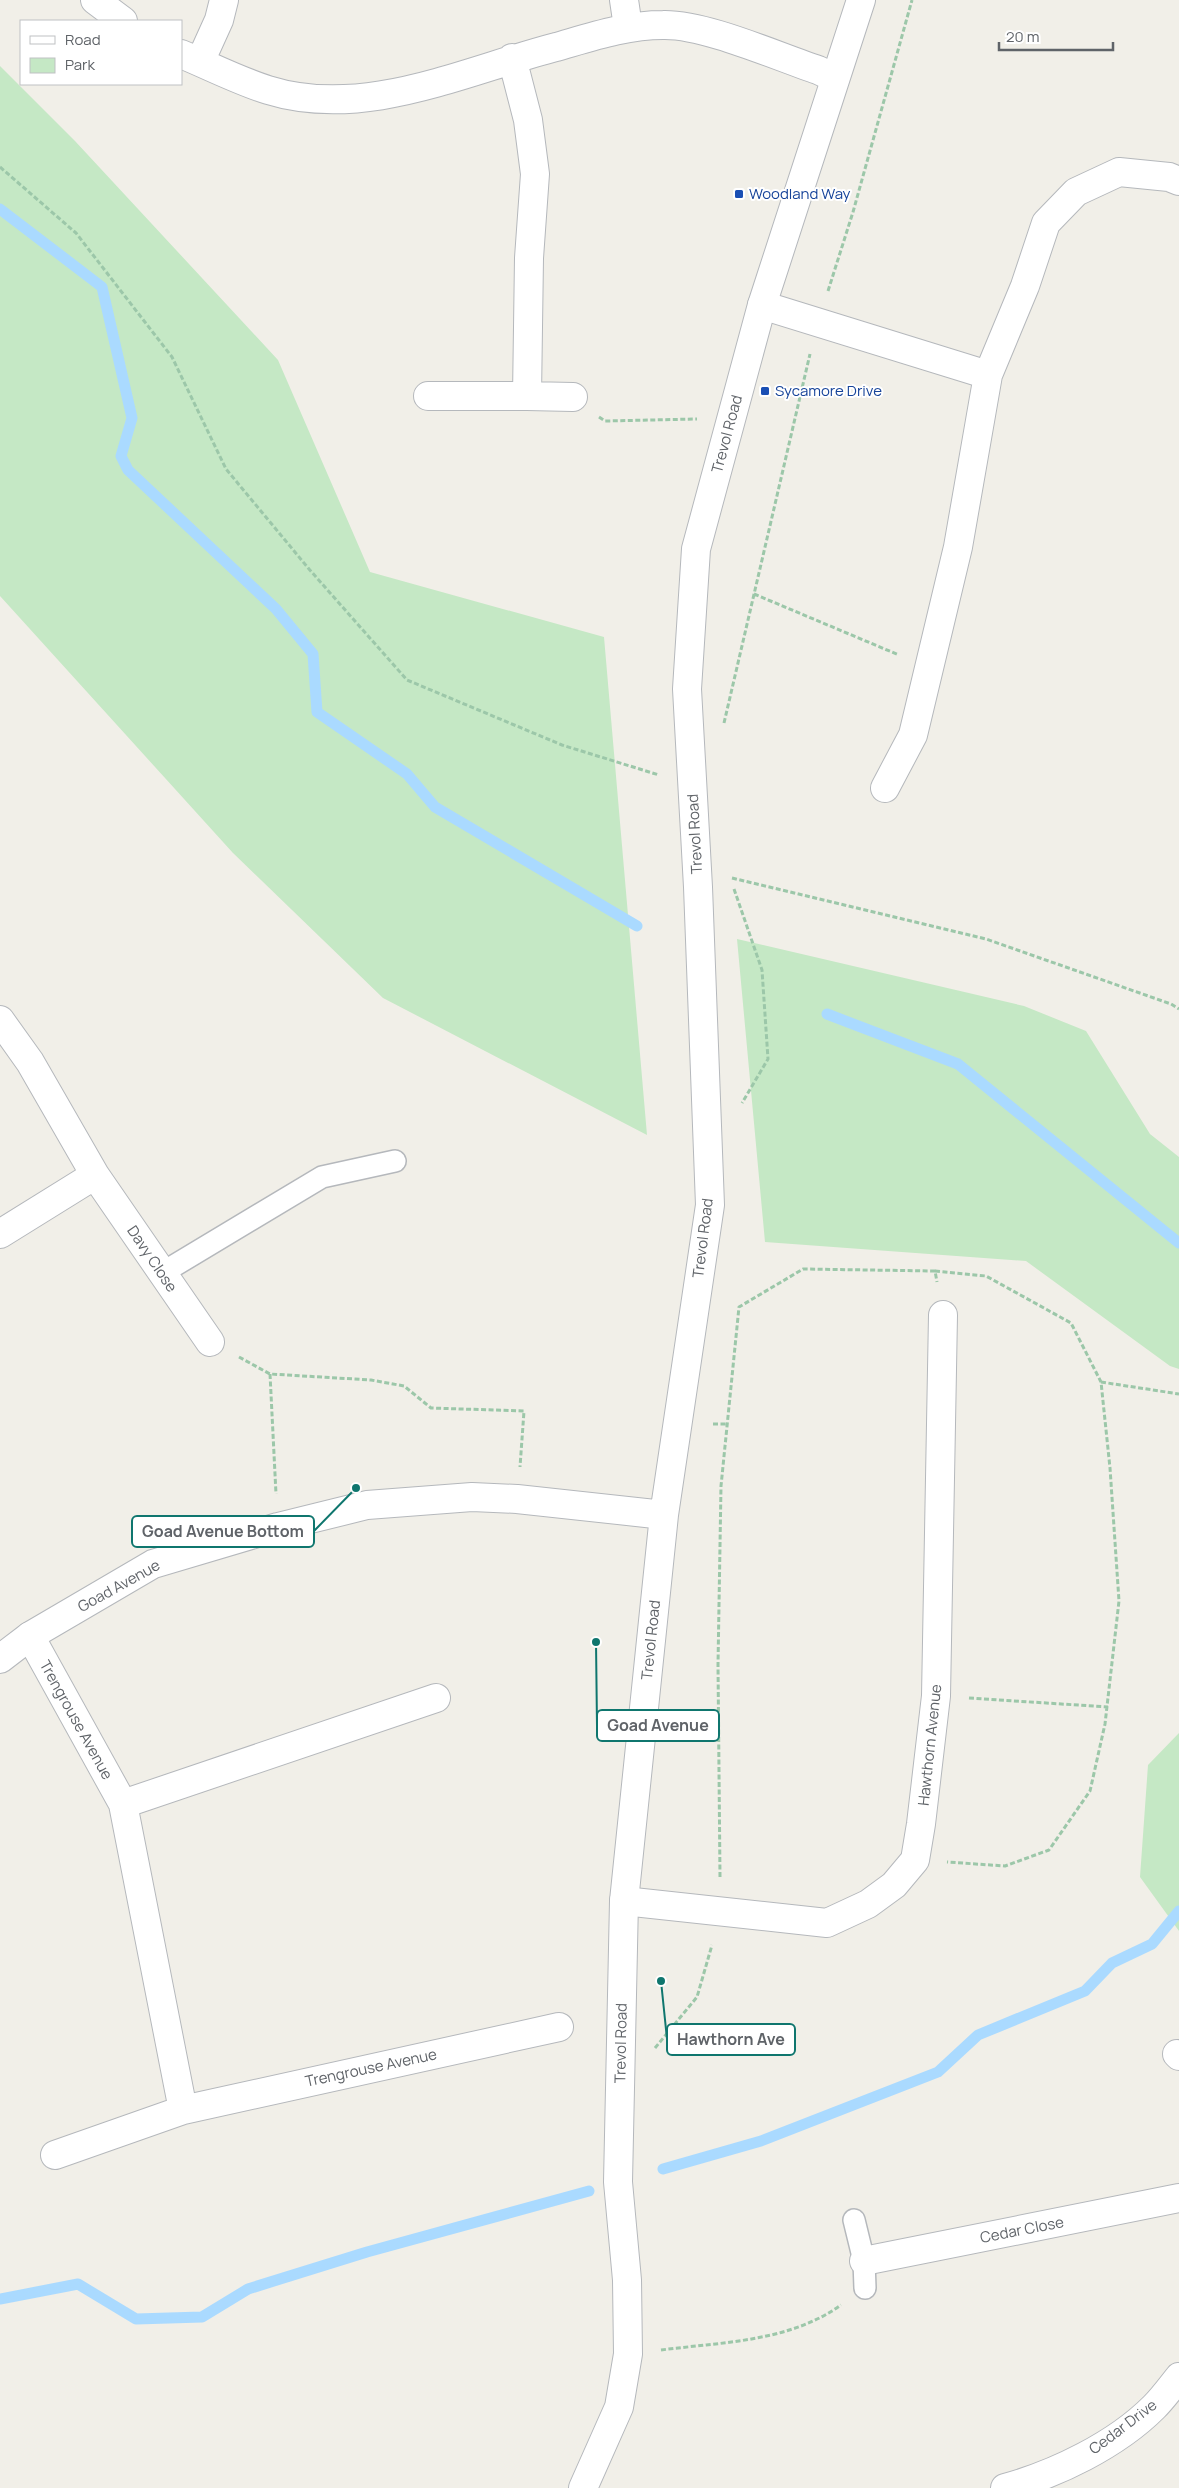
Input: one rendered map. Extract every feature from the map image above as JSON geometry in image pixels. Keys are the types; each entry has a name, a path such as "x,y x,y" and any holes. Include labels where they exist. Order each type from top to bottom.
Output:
{"street":[{"path":"95,0 122,20"},
{"path":"224,0 219,20 191,58 269,90 322,99 373,98 424,87 512,58 628,27 664,25 706,32 818,70 836,78"},
{"path":"624,0 628,27"},
{"name":"Trevol Road","path":"583,2488 619,2408 628,2354 627,2280 618,2182 624,1902 664,1515 710,1205 687,690 696,549 762,305 861,0"},
{"path":"512,58 528,120 535,174 529,258 527,396"},
{"path":"885,788 913,735 958,547 988,375 1025,286 1046,223 1076,192 1119,172 1169,177 1179,182"},
{"path":"762,305 988,375"},
{"path":"428,396 573,397"},
{"name":"Davy Close","path":"0,1020 30,1062 95,1175 210,1342"},
{"path":"0,1234 95,1175"},
{"name":"Hawthorn Avenue","path":"915,1860 936,1696 943,1315"},
{"name":"Goad Avenue","path":"0,1659 30,1636 153,1564 278,1527 367,1505 472,1497 517,1499 664,1515"},
{"name":"Trengrouse Avenue","path":"30,1636 123,1804 183,2110"},
{"path":"123,1804 436,1698"},
{"path":"624,1902 827,1923 868,1904 894,1885 915,1860"},
{"name":"Trengrouse Avenue","path":"55,2155 183,2110 559,2027"},
{"name":"Cedar Close","path":"864,2261 1179,2198"},
{"name":"Cedar Drive","path":"1005,2488 1039,2478 1102,2448 1154,2408 1179,2378"}],"lane":[{"path":"162,1273 322,1176 395,1161"},
{"path":"854,2220 864,2261 864,2288"}],"path":[{"path":"723,729 818,322 853,212 912,0"},
{"path":"0,167 76,233 172,357 226,469 309,569 407,680 562,745 692,785"},
{"path":"573,397 606,421 731,418"},
{"path":"754,594 929,668"},
{"path":"707,1130 735,1115 768,1059 762,970 741,913 731,878 986,939 1171,1004 1179,1009"},
{"path":"620,2059 658,2047 697,1997 720,1912 718,1665 720,1486 739,1307 803,1269 932,1271 986,1276 1071,1323 1101,1382 1110,1468 1119,1601 1108,1707 1090,1791 1050,1850 1005,1866 915,1860"},
{"path":"932,1271 935,1271 943,1315"},
{"path":"278,1527 270,1374 371,1380 404,1386 431,1408 524,1411 517,1499"},
{"path":"1101,1382 1179,1394"},
{"path":"936,1696 1108,1707"},
{"path":"628,2354 777,2336 824,2317 864,2288"}],"green space":[{"path":"0,66 75,141 278,360 370,572 604,637 647,1135 383,998 233,853 0,596"},
{"path":"737,939 1024,1006 1086,1031 1150,1134 1179,1157 1179,1369 1170,1366 1026,1261 765,1242"},
{"path":"1179,1733 1179,1931 1140,1877 1148,1765"}],"waterway":[{"path":"0,209 102,287 132,418 121,456 128,470 276,609 313,654 317,712 407,774 435,807 637,926"},
{"path":"827,1014 958,1064 1179,1243"},
{"path":"663,2169 761,2141 938,2072 978,2035 1085,1991 1112,1963 1152,1944 1179,1911"},
{"path":"0,2299 78,2284 136,2319 202,2317 248,2289 367,2252 589,2191"}],"place":[{"name":"Woodland Way","path":"739,194"},
{"name":"Sycamore Drive","path":"765,391"},
{"name":"Goad Avenue Bottom","path":"356,1488"},
{"name":"Goad Avenue","path":"596,1642"},
{"name":"Hawthorn Ave","path":"661,1981"}]}
